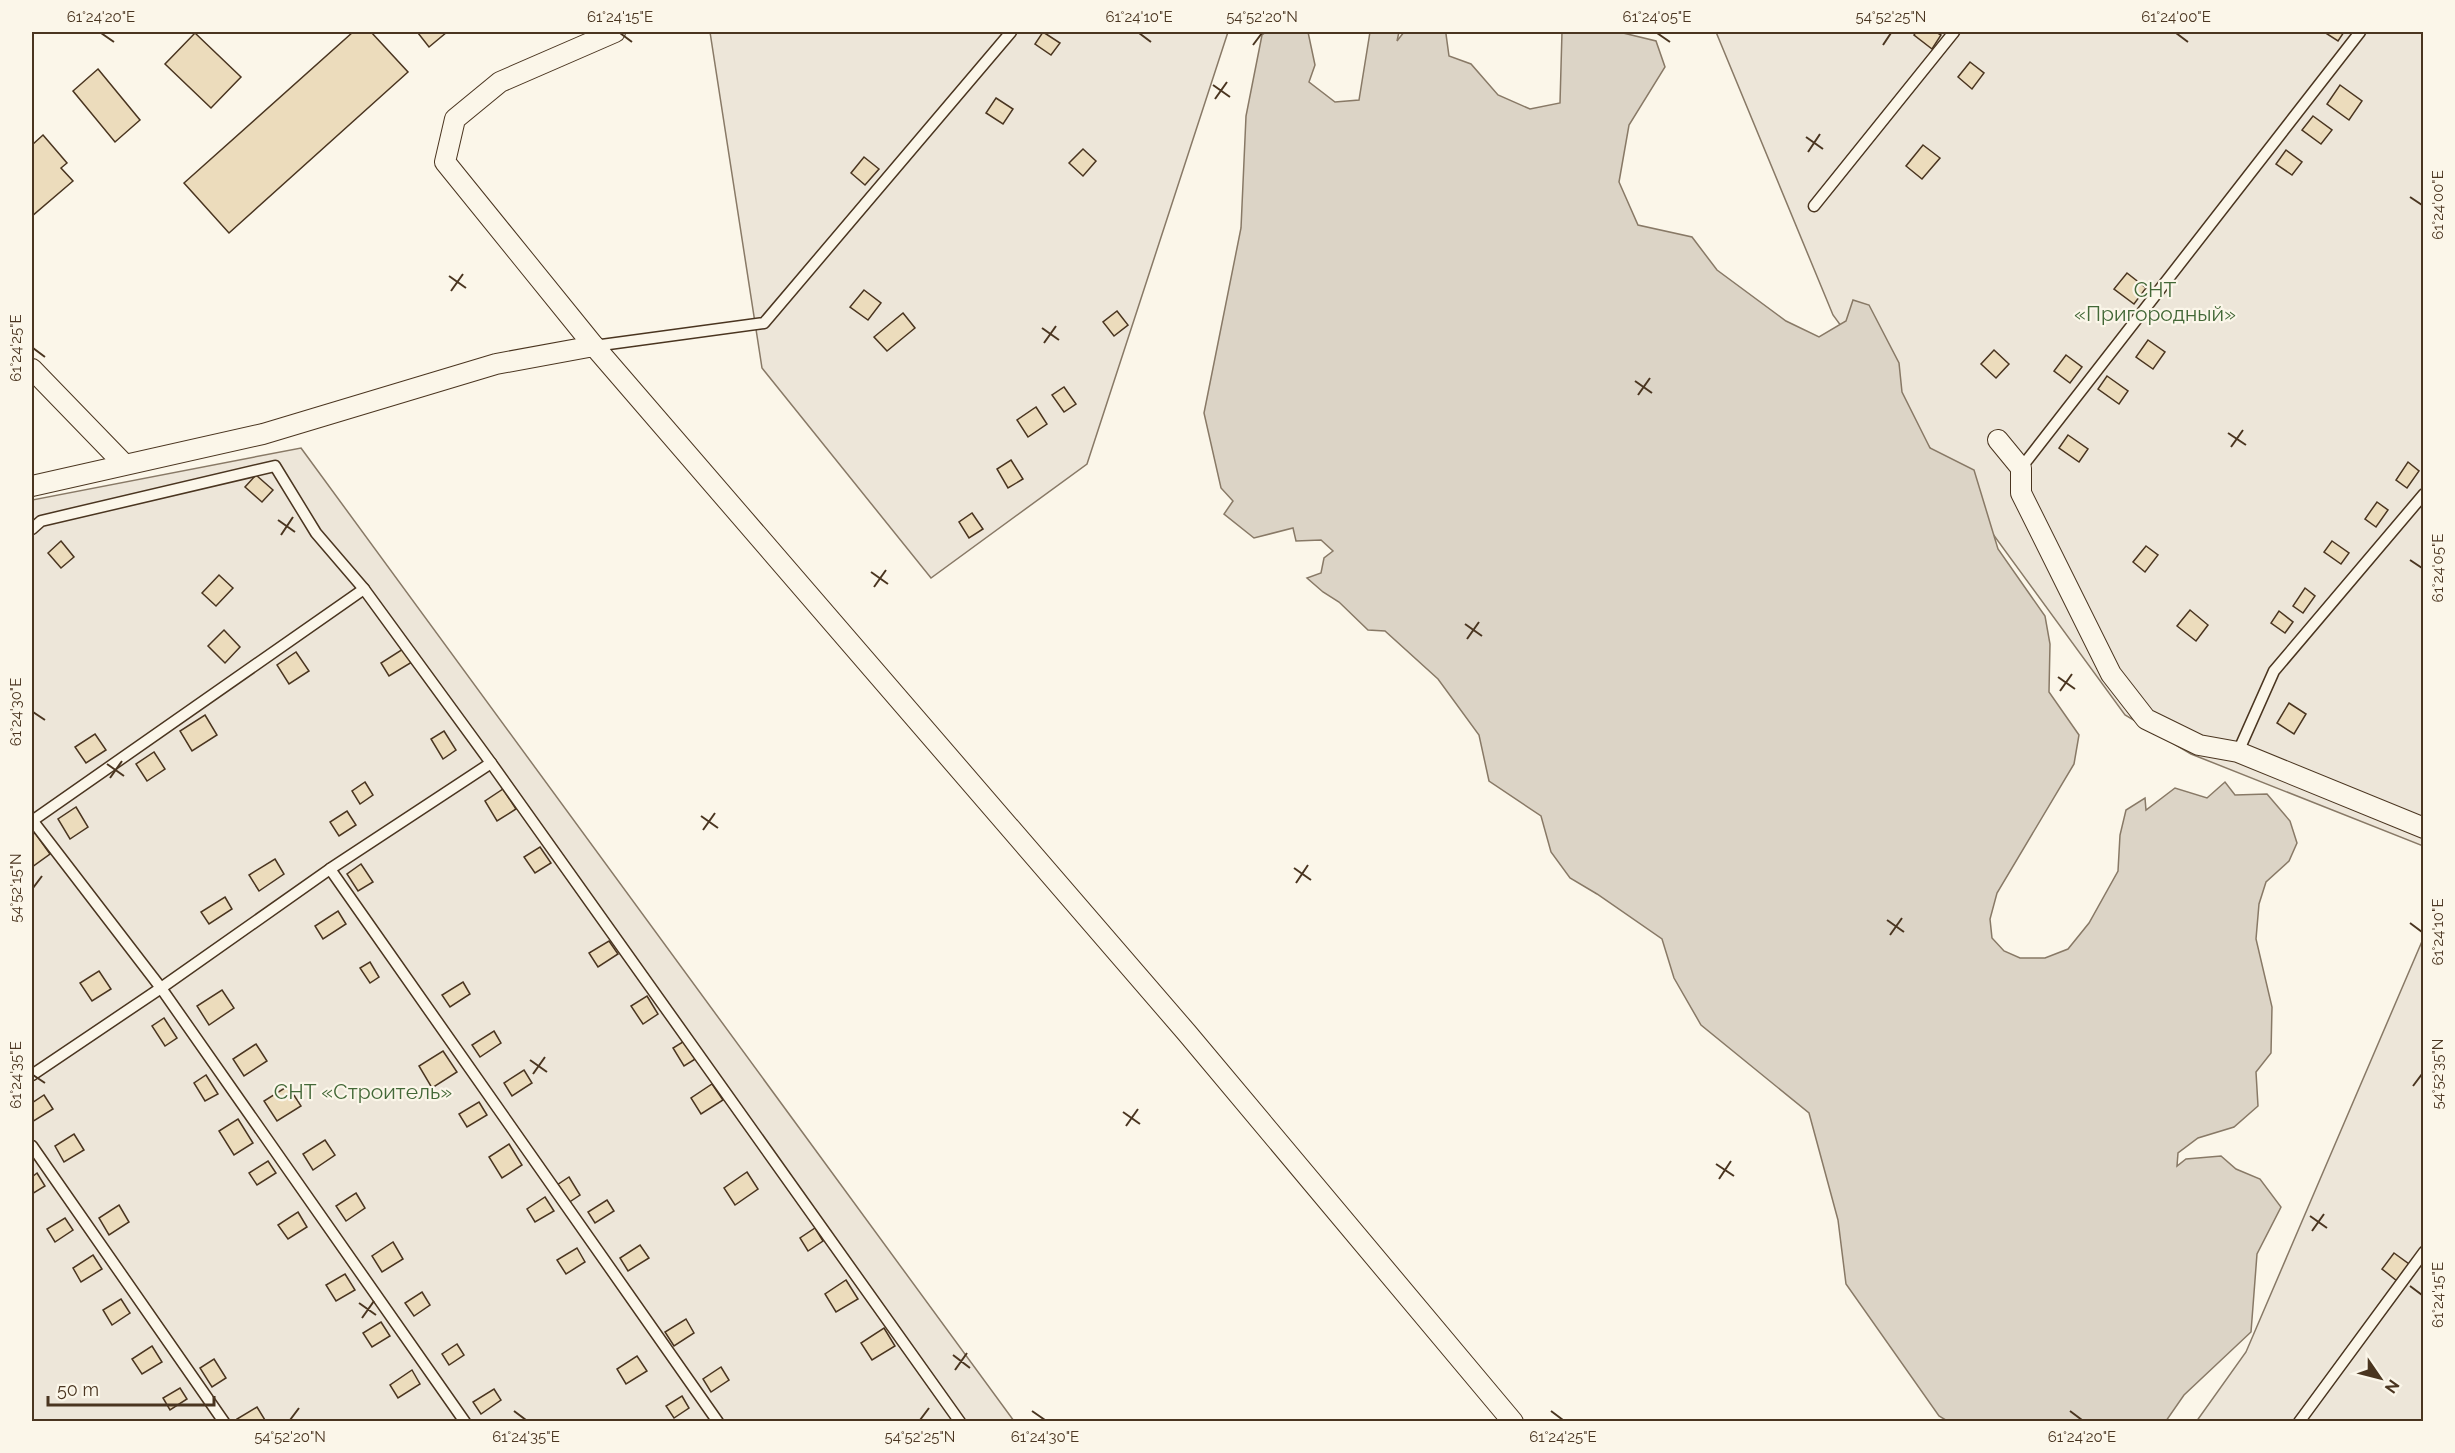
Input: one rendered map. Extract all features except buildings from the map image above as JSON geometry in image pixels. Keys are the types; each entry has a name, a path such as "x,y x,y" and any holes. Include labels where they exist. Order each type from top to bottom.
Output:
{"street":[{"path":"615,32 500,82 455,119 445,162 594,346 1179,1024 1513,1422"},
{"path":"32,486 263,434 496,364 594,346"},
{"path":"32,369 124,464"},
{"path":"1998,440 2021,468 2021,493 2111,674 2146,718 2199,745 2238,752 2424,828"}],"lane":[{"path":"594,346 764,323 1011,32"},
{"path":"1814,206 1954,32"},
{"path":"2021,468 2360,32"},
{"path":"32,529 41,520 275,466 316,533 364,589 491,763 960,1422"},
{"path":"2238,752 2274,671 2424,494"},
{"path":"364,589 32,820 161,988 465,1422"},
{"path":"32,1075 330,869 491,763"},
{"path":"330,869 718,1422"},
{"path":"32,1146 225,1422"},
{"path":"2299,1422 2424,1252"}],"green space":[{"path":"710,32 1228,32 1087,464 931,578 762,368"},
{"name":"СНТ «Пригородный»","path":"1716,32 2423,32 2423,846 2191,754 2125,715 1833,315"},
{"name":"СНТ «Строитель»","path":"301,448 1014,1421 32,1422 32,500"},
{"path":"2423,939 2423,1421 2196,1422 2246,1352"}],"shaded area":[{"path":"1266,32 1308,32 1315,65 1309,82 1335,102 1359,100 1370,32 1399,32 1397,41 1404,32 1449,32 1446,34 1449,56 1471,64 1498,95 1530,109 1560,103 1562,32 1619,32 1656,41 1665,67 1629,125 1619,182 1638,225 1692,237 1717,270 1786,321 1819,337 1846,321 1853,300 1869,305 1899,363 1902,392 1930,448 1974,470 1998,549 2045,616 2050,644 2049,692 2079,735 2074,764 1997,893 1990,919 1992,938 2004,951 2020,958 2045,958 2068,949 2089,923 2118,871 2120,835 2126,810 2145,798 2146,810 2175,788 2207,798 2225,782 2235,795 2267,794 2290,821 2297,843 2289,861 2266,882 2259,904 2256,939 2272,1007 2271,1053 2256,1072 2258,1106 2234,1127 2198,1138 2178,1153 2177,1166 2186,1159 2221,1156 2236,1169 2260,1179 2281,1207 2257,1254 2251,1332 2184,1395 2166,1421 1949,1422 1939,1416 1846,1284 1838,1220 1809,1113 1701,1025 1674,978 1662,939 1570,878 1551,852 1541,816 1489,781 1479,735 1438,679 1385,631 1368,630 1339,602 1307,578 1321,573 1324,558 1333,551 1321,540 1296,541 1293,528 1254,538 1224,514 1233,501 1221,488 1204,413 1241,228 1246,116 1262,35"}]}
